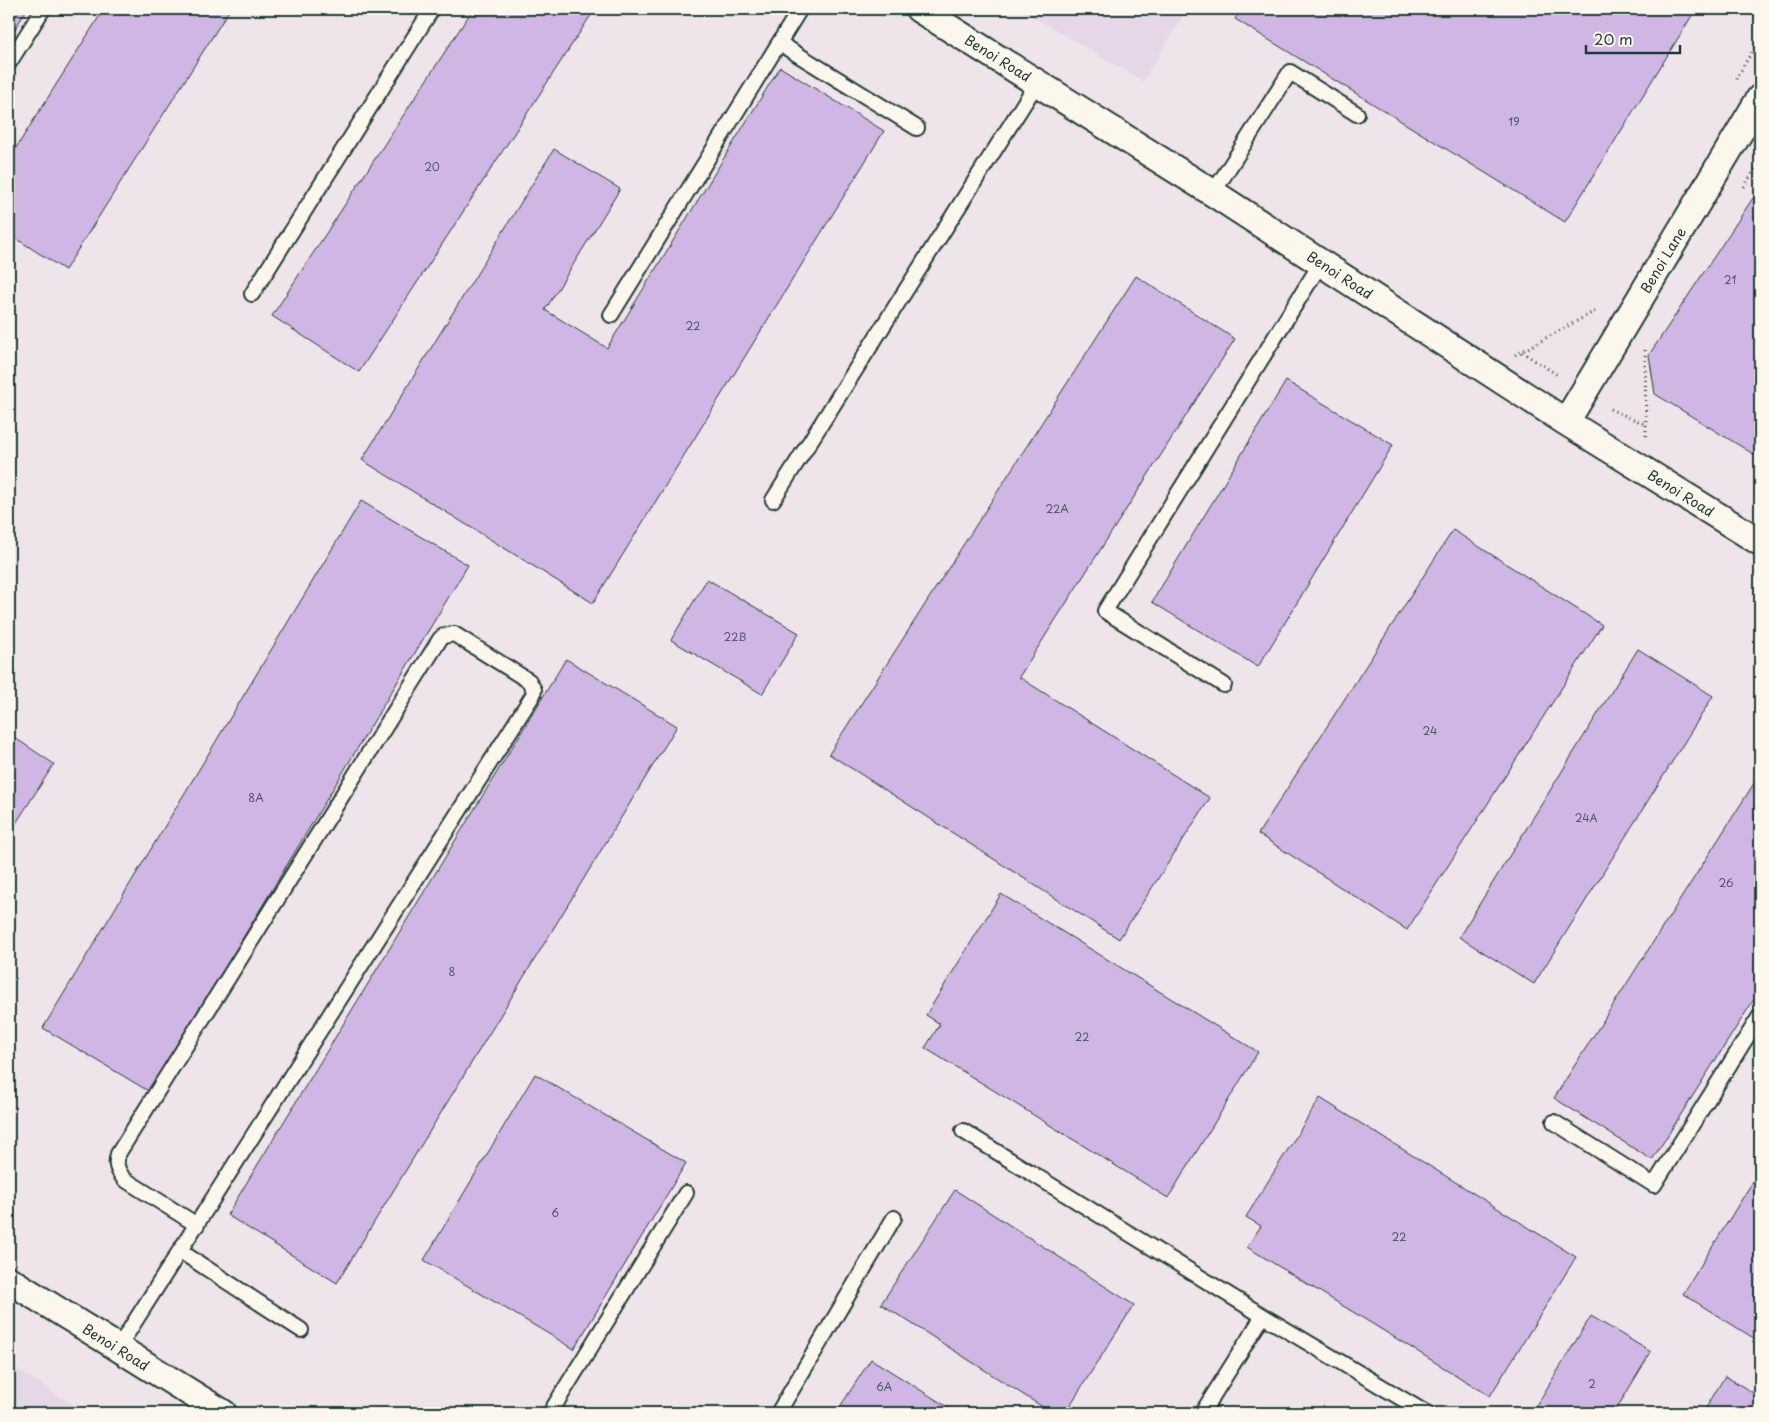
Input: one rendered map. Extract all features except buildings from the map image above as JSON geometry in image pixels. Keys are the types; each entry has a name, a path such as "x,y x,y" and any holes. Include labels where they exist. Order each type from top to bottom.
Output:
{"street":[{"name":"Benoi Road","path":"919,9 1213,193 1566,422 1760,542"},
{"name":"Benoi Lane","path":"1566,422 1760,98"},
{"name":"Benoi Road","path":"9,1280 223,1413"}],"lane":[{"path":"9,63 43,9"},
{"path":"252,294 432,9"},
{"path":"611,315 800,9"},
{"path":"779,43 917,128"},
{"path":"1213,193 1290,72 1357,114"},
{"path":"773,500 1037,83"},
{"path":"1224,685 1105,611 1321,263"},
{"path":"118,1348 180,1252 533,695 534,690 529,681 454,634 443,636 440,639 118,1154 117,1166 124,1179 197,1225"},
{"path":"1554,1122 1654,1185 1760,1016"},
{"path":"964,1131 1263,1316 1426,1413"},
{"path":"550,1413 686,1193"},
{"path":"778,1413 894,1218"},
{"path":"180,1252 301,1330"},
{"path":"1202,1413 1263,1316"}],"path":[{"path":"1487,371 1600,308"},
{"path":"1645,349 1647,425 1645,471"},
{"path":"1521,352 1559,376"},
{"path":"1610,409 1647,425"}],"shaded area":[{"path":"1020,9 1187,9 1143,81"},
{"path":"9,1364 86,1413 9,1413"}]}
